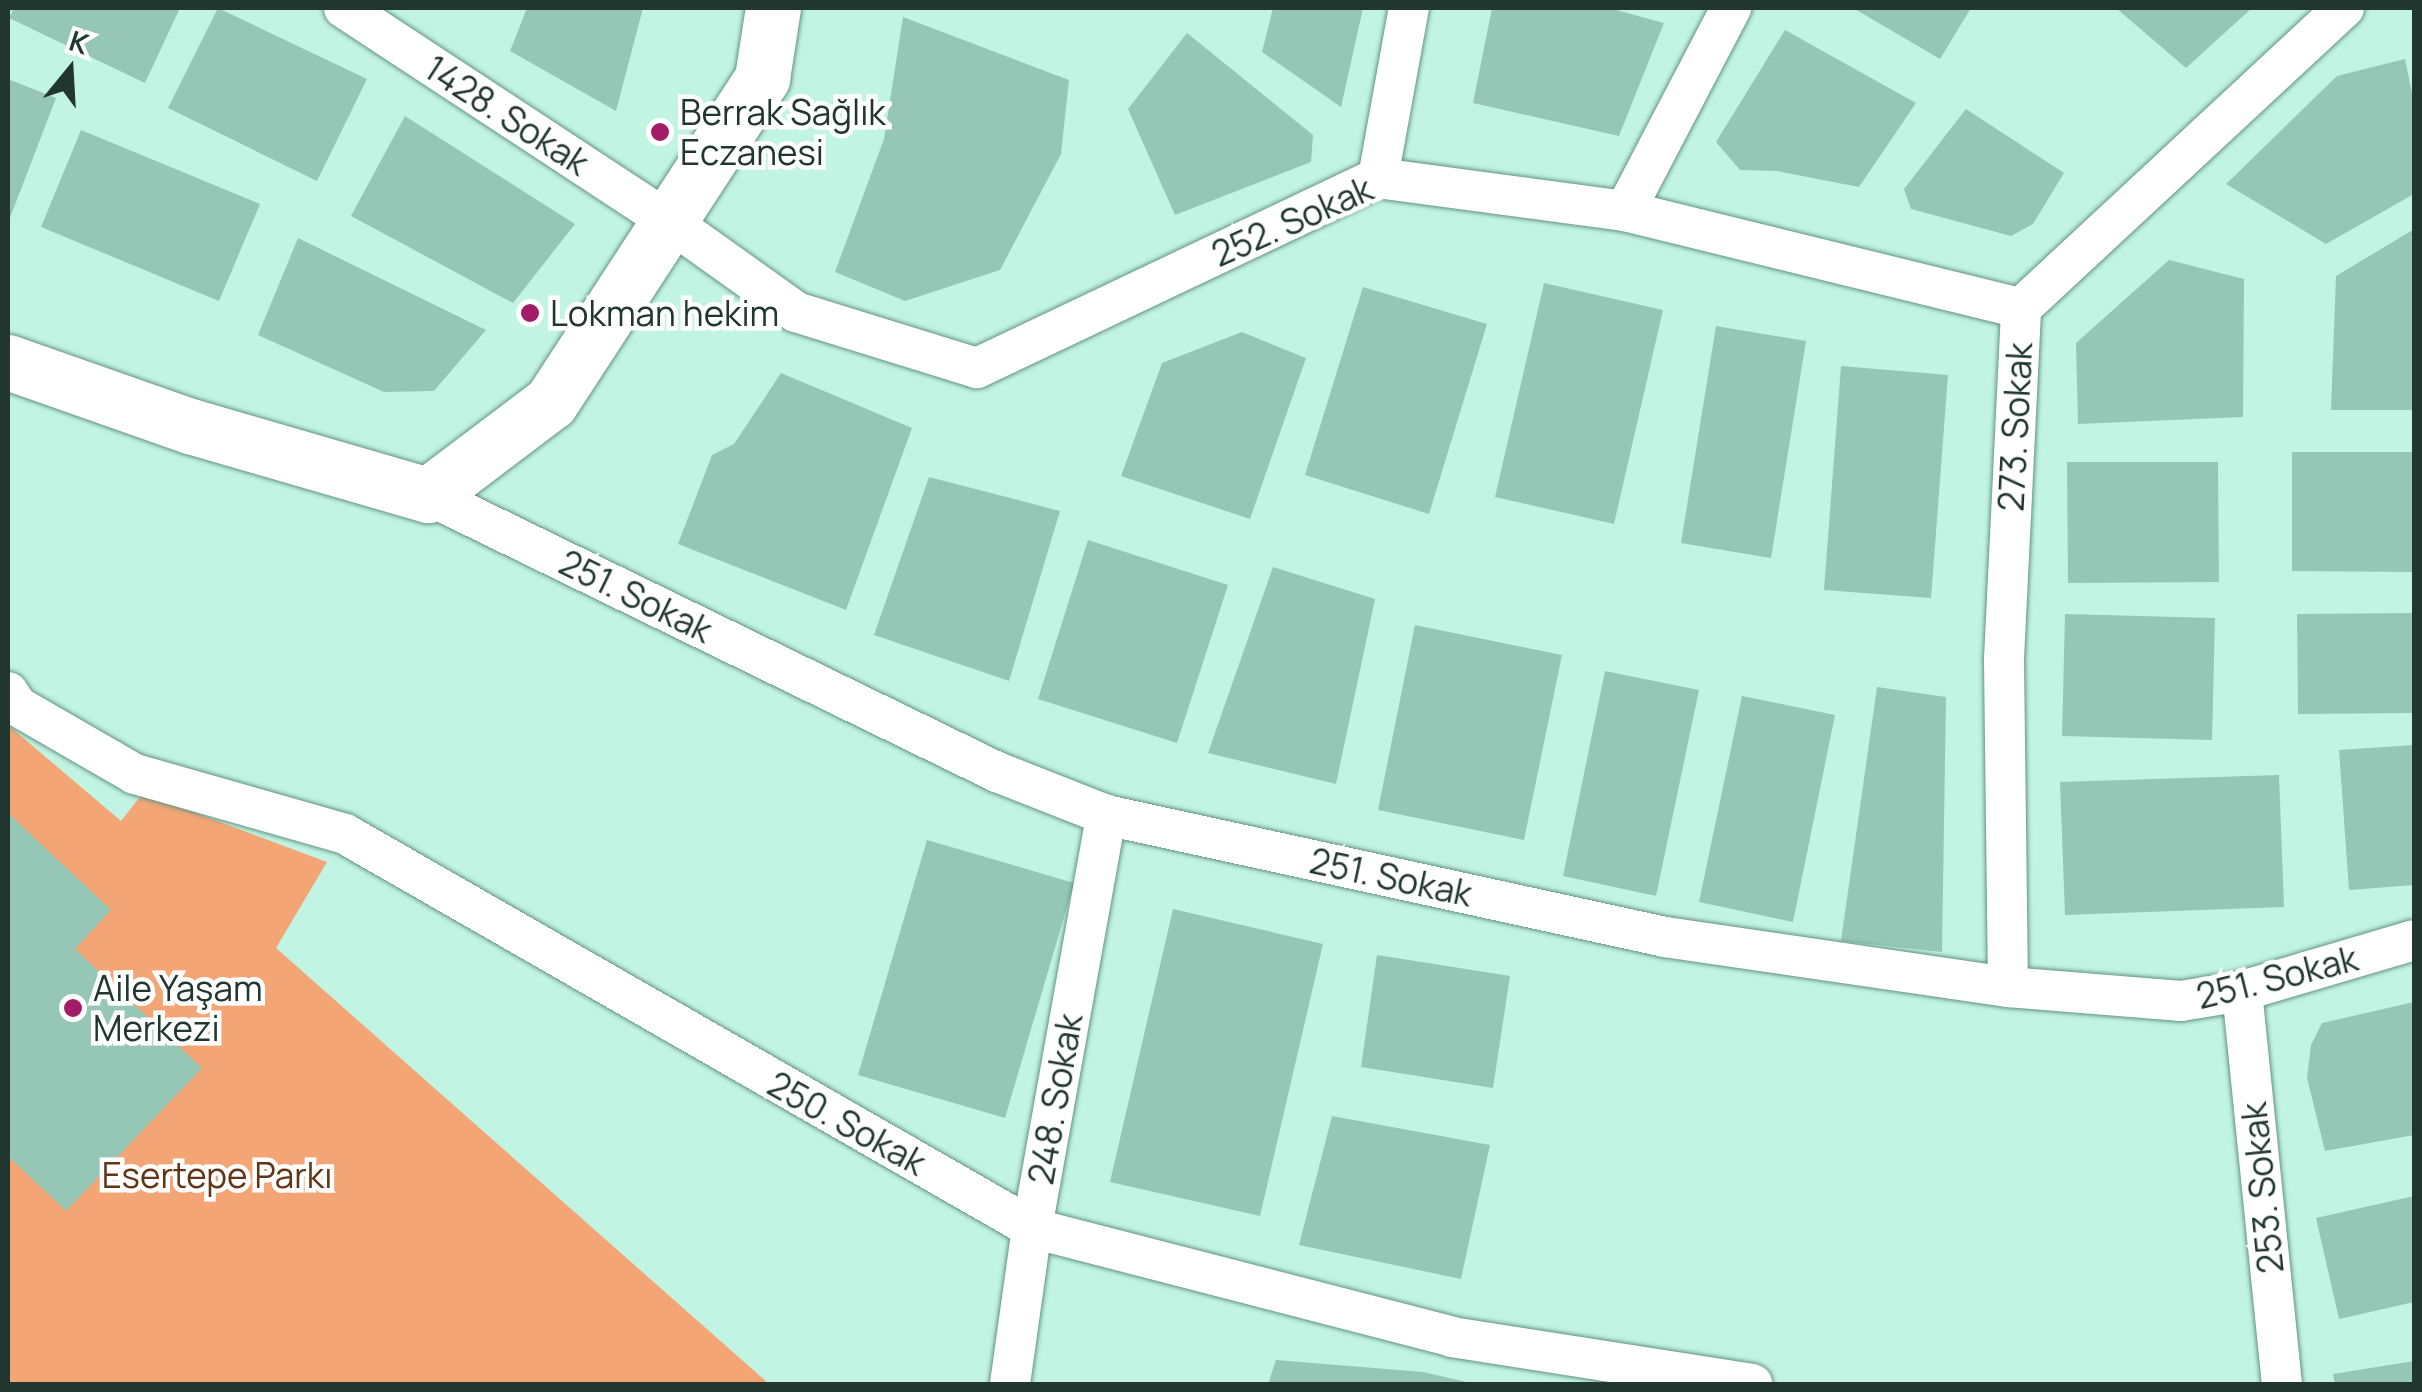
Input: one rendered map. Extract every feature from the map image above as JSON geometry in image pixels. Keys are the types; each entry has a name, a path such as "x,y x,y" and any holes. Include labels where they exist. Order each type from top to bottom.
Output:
{"main road":[{"path":"8,362 190,426 428,494 551,402 762,78 773,8"}],"street":[{"name":"1428. Sokak","path":"344,8 670,222"},
{"path":"1378,178 1409,8"},
{"path":"1626,211 1731,8"},
{"name":"273. Sokak","path":"2008,987 2004,658 2021,308 2344,8"},
{"name":"252. Sokak","path":"670,222 796,312 977,368 1378,178 1626,211 2021,308"},
{"name":"251. Sokak","path":"428,494 998,772 1106,814 1666,937 2008,987 2182,1002 2242,990 2414,940"},
{"name":"250. Sokak","path":"8,692 17,706 135,774 345,834 1032,1228 1452,1336 1752,1384"},
{"name":"248. Sokak","path":"1010,1384 1032,1228 1106,814"},
{"name":"253. Sokak","path":"2242,990 2282,1384"}],"green space":[{"name":"Esertepe Parkı","path":"8,725 121,821 143,793 327,862 276,948 769,1384 8,1384"}],"building":[{"path":"14,8 180,8 145,83 9,18"},
{"path":"218,8 367,79 317,181 168,108"},
{"path":"527,8 643,8 616,111 510,51"},
{"path":"1273,8 1363,8 1341,107 1262,52"},
{"path":"1492,8 1609,8 1664,23 1619,136 1473,103"},
{"path":"1853,8 1971,8 1940,59"},
{"path":"2116,8 2252,8 2186,68"},
{"path":"903,17 1069,80 1061,154 1000,270 905,301 835,272 884,139"},
{"path":"1785,30 1916,103 1859,187 1777,171 1740,170 1716,142"},
{"path":"1187,33 1313,135 1311,162 1175,215 1128,109"},
{"path":"2405,59 2414,103 2414,194 2326,244 2226,184 2337,76"},
{"path":"8,79 56,98 8,223"},
{"path":"1966,109 2064,173 2033,224 2011,236 1911,209 1904,189"},
{"path":"405,116 575,224 513,303 351,216"},
{"path":"81,130 260,204 219,301 41,227"},
{"path":"2411,231 2414,410 2331,410 2336,276"},
{"path":"298,238 486,330 434,391 384,392 258,335"},
{"path":"2169,260 2244,279 2243,417 2078,424 2076,343"},
{"path":"1544,283 1663,310 1614,524 1495,497"},
{"path":"1363,287 1487,324 1429,514 1305,475"},
{"path":"1716,326 1806,341 1771,558 1681,543"},
{"path":"1242,332 1306,358 1250,519 1121,476 1162,363"},
{"path":"1841,366 1948,375 1931,598 1824,590"},
{"path":"781,373 912,428 846,610 678,544 712,455 734,444"},
{"path":"2292,452 2414,452 2414,572 2292,571"},
{"path":"2067,462 2218,462 2219,582 2068,583"},
{"path":"929,477 1060,511 1009,681 874,635"},
{"path":"1088,540 1228,585 1177,743 1038,699"},
{"path":"1273,567 1375,599 1336,784 1208,753"},
{"path":"2414,613 2414,713 2298,714 2297,614"},
{"path":"2065,614 2215,618 2212,740 2062,736"},
{"path":"1415,625 1562,655 1524,840 1378,810"},
{"path":"1605,671 1699,690 1656,896 1563,876"},
{"path":"1877,687 1946,697 1942,952 1841,941"},
{"path":"1742,696 1835,715 1793,922 1699,902"},
{"path":"2414,745 2414,885 2349,890 2339,750"},
{"path":"2279,775 2284,907 2065,915 2060,782"},
{"name":"Aile Yaşam Merkezi","path":"8,813 111,910 75,949 202,1068 66,1211 8,1156"},
{"path":"927,840 1074,883 1005,1118 858,1075"},
{"path":"1173,909 1323,944 1260,1216 1110,1182"},
{"path":"1377,955 1510,976 1493,1088 1361,1067"},
{"path":"2414,1002 2414,1135 2325,1151 2307,1078 2311,1045 2322,1023"},
{"path":"1332,1116 1490,1145 1461,1279 1299,1245"},
{"path":"2414,1196 2414,1302 2339,1319 2316,1218"},
{"path":"1276,1360 1423,1372 1475,1384 1268,1384"},
{"path":"2414,1361 2414,1384 2335,1384 2333,1374"}],"place":[{"name":"Berrak Sağlık Eczanesi","path":"660,132"},
{"name":"Lokman hekim","path":"530,313"},
{"name":"Aile Yaşam Merkezi","path":"73,1008"}]}
